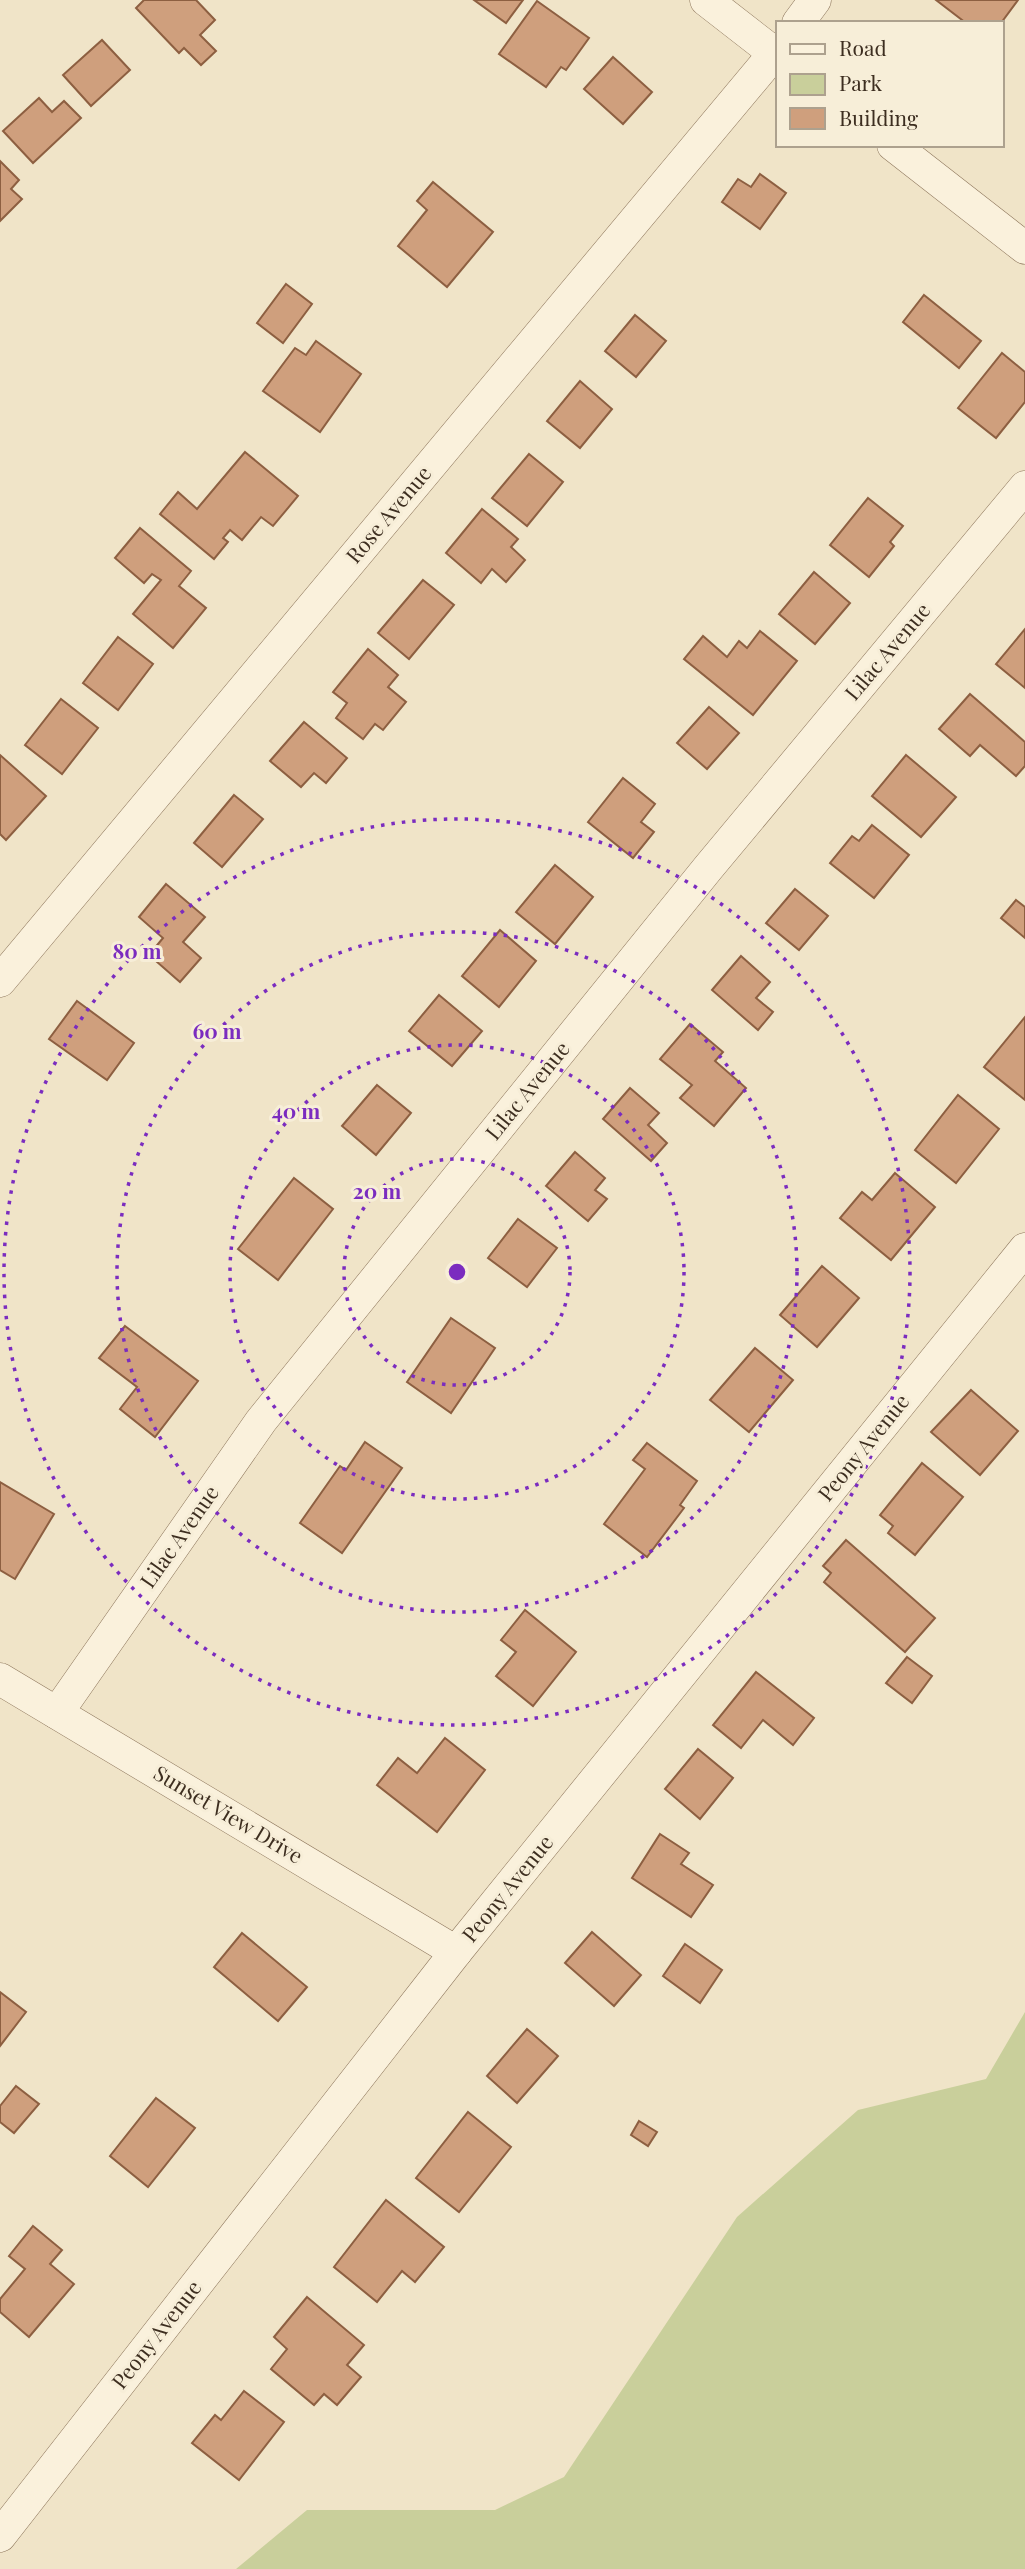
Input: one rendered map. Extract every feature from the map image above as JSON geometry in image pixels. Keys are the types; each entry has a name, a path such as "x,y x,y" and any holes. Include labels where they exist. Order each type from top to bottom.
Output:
{"street":[{"path":"706,0 776,52"},
{"path":"799,21 815,0"},
{"name":"Rose Avenue","path":"0,981 776,54"},
{"path":"896,147 1025,248"},
{"name":"Lilac Avenue","path":"57,1713 261,1421 708,868 1025,488"},
{"name":"Peony Avenue","path":"0,2536 456,1952 1025,1249"},
{"name":"Sunset View Drive","path":"0,1679 456,1952"}],"green space":[{"path":"1025,2012 1025,2569 236,2569 307,2510 495,2510 564,2477 737,2217 858,2110 986,2079"}],"building":[{"path":"144,0 196,0 215,20 200,35 216,51 201,65 184,48 179,53 136,8"},
{"path":"474,0 523,0 506,23"},
{"path":"936,0 1018,0 1002,21 963,21"},
{"path":"537,1 589,38 566,70 561,67 546,87 499,54"},
{"path":"102,40 130,70 91,106 63,75"},
{"path":"613,57 652,92 623,124 584,89"},
{"path":"39,98 52,112 64,101 81,118 33,163 3,131"},
{"path":"0,161 19,180 11,189 22,199 0,221"},
{"path":"760,174 786,193 760,229 722,202 738,179 751,187"},
{"path":"433,182 493,232 447,287 398,246 427,210 417,201"},
{"path":"286,284 312,304 283,343 257,323"},
{"path":"924,295 981,341 959,368 903,322"},
{"path":"635,315 666,341 636,377 605,351"},
{"path":"316,341 361,374 320,432 263,391 295,348 306,355"},
{"path":"1002,353 1025,372 1025,402 996,438 958,408"},
{"path":"580,381 612,409 580,448 547,421"},
{"path":"245,452 298,496 273,526 261,517 242,540 230,530 223,538 228,542 214,559 160,514 178,492 197,509"},
{"path":"529,454 563,482 527,526 492,498"},
{"path":"868,498 903,526 890,542 894,546 869,577 830,545"},
{"path":"482,509 518,539 511,547 525,560 506,582 492,569 481,583 446,553"},
{"path":"140,528 191,571 179,586 206,608 173,648 133,614 161,580 152,574 144,583 115,558"},
{"path":"814,572 850,603 815,644 779,614"},
{"path":"423,580 454,605 409,659 378,633"},
{"path":"1025,629 1025,688 996,664"},
{"path":"760,631 797,661 753,715 684,659 703,636 727,657 739,641 747,648"},
{"path":"118,637 153,664 118,710 83,683"},
{"path":"368,649 398,675 388,687 406,702 383,730 375,724 363,739 336,718 347,703 333,692"},
{"path":"970,694 1025,742 1025,766 1016,776 980,745 970,756 939,729"},
{"path":"61,699 98,728 62,774 25,745"},
{"path":"709,707 739,733 707,769 677,743"},
{"path":"304,722 347,758 326,783 314,773 301,787 270,761"},
{"path":"0,755 46,796 6,840 0,834"},
{"path":"906,755 956,797 921,837 872,796"},
{"path":"623,778 655,804 641,822 654,832 633,858 588,822"},
{"path":"234,795 263,819 222,867 194,843"},
{"path":"872,825 909,855 874,898 830,863 852,836 859,841"},
{"path":"555,865 593,897 555,944 516,912"},
{"path":"166,884 205,917 183,942 201,958 180,982 149,955 163,938 139,917"},
{"path":"795,889 828,916 799,950 766,923"},
{"path":"1016,900 1025,907 1025,938 1001,918"},
{"path":"500,930 536,961 499,1007 462,976"},
{"path":"741,956 770,982 756,998 773,1012 758,1030 712,990"},
{"path":"439,995 482,1031 452,1066 409,1031"},
{"path":"77,1001 134,1043 107,1080 49,1039"},
{"path":"1025,1017 1025,1100 984,1067"},
{"path":"690,1024 723,1052 715,1061 746,1088 714,1126 680,1098 692,1085 660,1059"},
{"path":"377,1085 411,1113 376,1155 342,1126"},
{"path":"630,1088 659,1113 648,1125 667,1143 651,1161 603,1119"},
{"path":"958,1095 999,1129 956,1183 915,1150"},
{"path":"575,1152 605,1178 595,1190 607,1199 588,1221 546,1186"},
{"path":"895,1173 935,1207 891,1260 840,1218 862,1192 872,1200"},
{"path":"294,1178 333,1209 278,1280 238,1249"},
{"path":"518,1219 557,1248 527,1287 488,1258"},
{"path":"822,1266 859,1298 817,1347 780,1315"},
{"path":"451,1318 495,1348 451,1413 407,1382"},
{"path":"125,1326 198,1381 155,1437 120,1409 137,1387 99,1358"},
{"path":"755,1348 793,1380 749,1432 710,1400"},
{"path":"971,1390 1018,1431 980,1475 931,1432"},
{"path":"365,1442 402,1468 342,1553 300,1523 340,1466 346,1470"},
{"path":"647,1443 697,1481 680,1505 684,1508 647,1557 604,1524 645,1469 633,1460"},
{"path":"922,1463 963,1497 915,1555 888,1533 893,1526 880,1515"},
{"path":"0,1482 54,1514 15,1579 0,1570"},
{"path":"846,1540 935,1618 905,1652 824,1582 831,1573 823,1566"},
{"path":"525,1610 576,1652 533,1706 496,1676 516,1652 501,1640"},
{"path":"907,1657 932,1676 912,1703 886,1683"},
{"path":"756,1672 814,1718 793,1745 763,1720 741,1748 713,1725"},
{"path":"445,1738 485,1770 437,1832 377,1785 398,1758 417,1773"},
{"path":"698,1749 733,1778 700,1819 665,1789"},
{"path":"660,1834 689,1853 681,1864 713,1885 691,1917 632,1878"},
{"path":"592,1932 641,1975 614,2006 565,1963"},
{"path":"242,1933 307,1987 278,2021 214,1967"},
{"path":"685,1944 722,1970 700,2003 663,1976"},
{"path":"0,1992 26,2012 0,2046"},
{"path":"527,2029 558,2056 517,2103 487,2076"},
{"path":"16,2086 39,2104 14,2133 0,2122 0,2106"},
{"path":"156,2098 195,2128 148,2187 110,2156"},
{"path":"468,2112 511,2147 459,2212 416,2178"},
{"path":"639,2121 657,2132 648,2146 631,2135"},
{"path":"386,2200 444,2247 415,2282 402,2271 377,2302 334,2267"},
{"path":"33,2226 62,2250 50,2264 74,2284 29,2337 0,2312 0,2299 25,2269 9,2256"},
{"path":"307,2297 364,2345 347,2365 361,2377 337,2405 324,2394 314,2405 271,2369 287,2349 274,2337"},
{"path":"244,2391 284,2422 239,2480 192,2443 215,2415 221,2420"}]}
